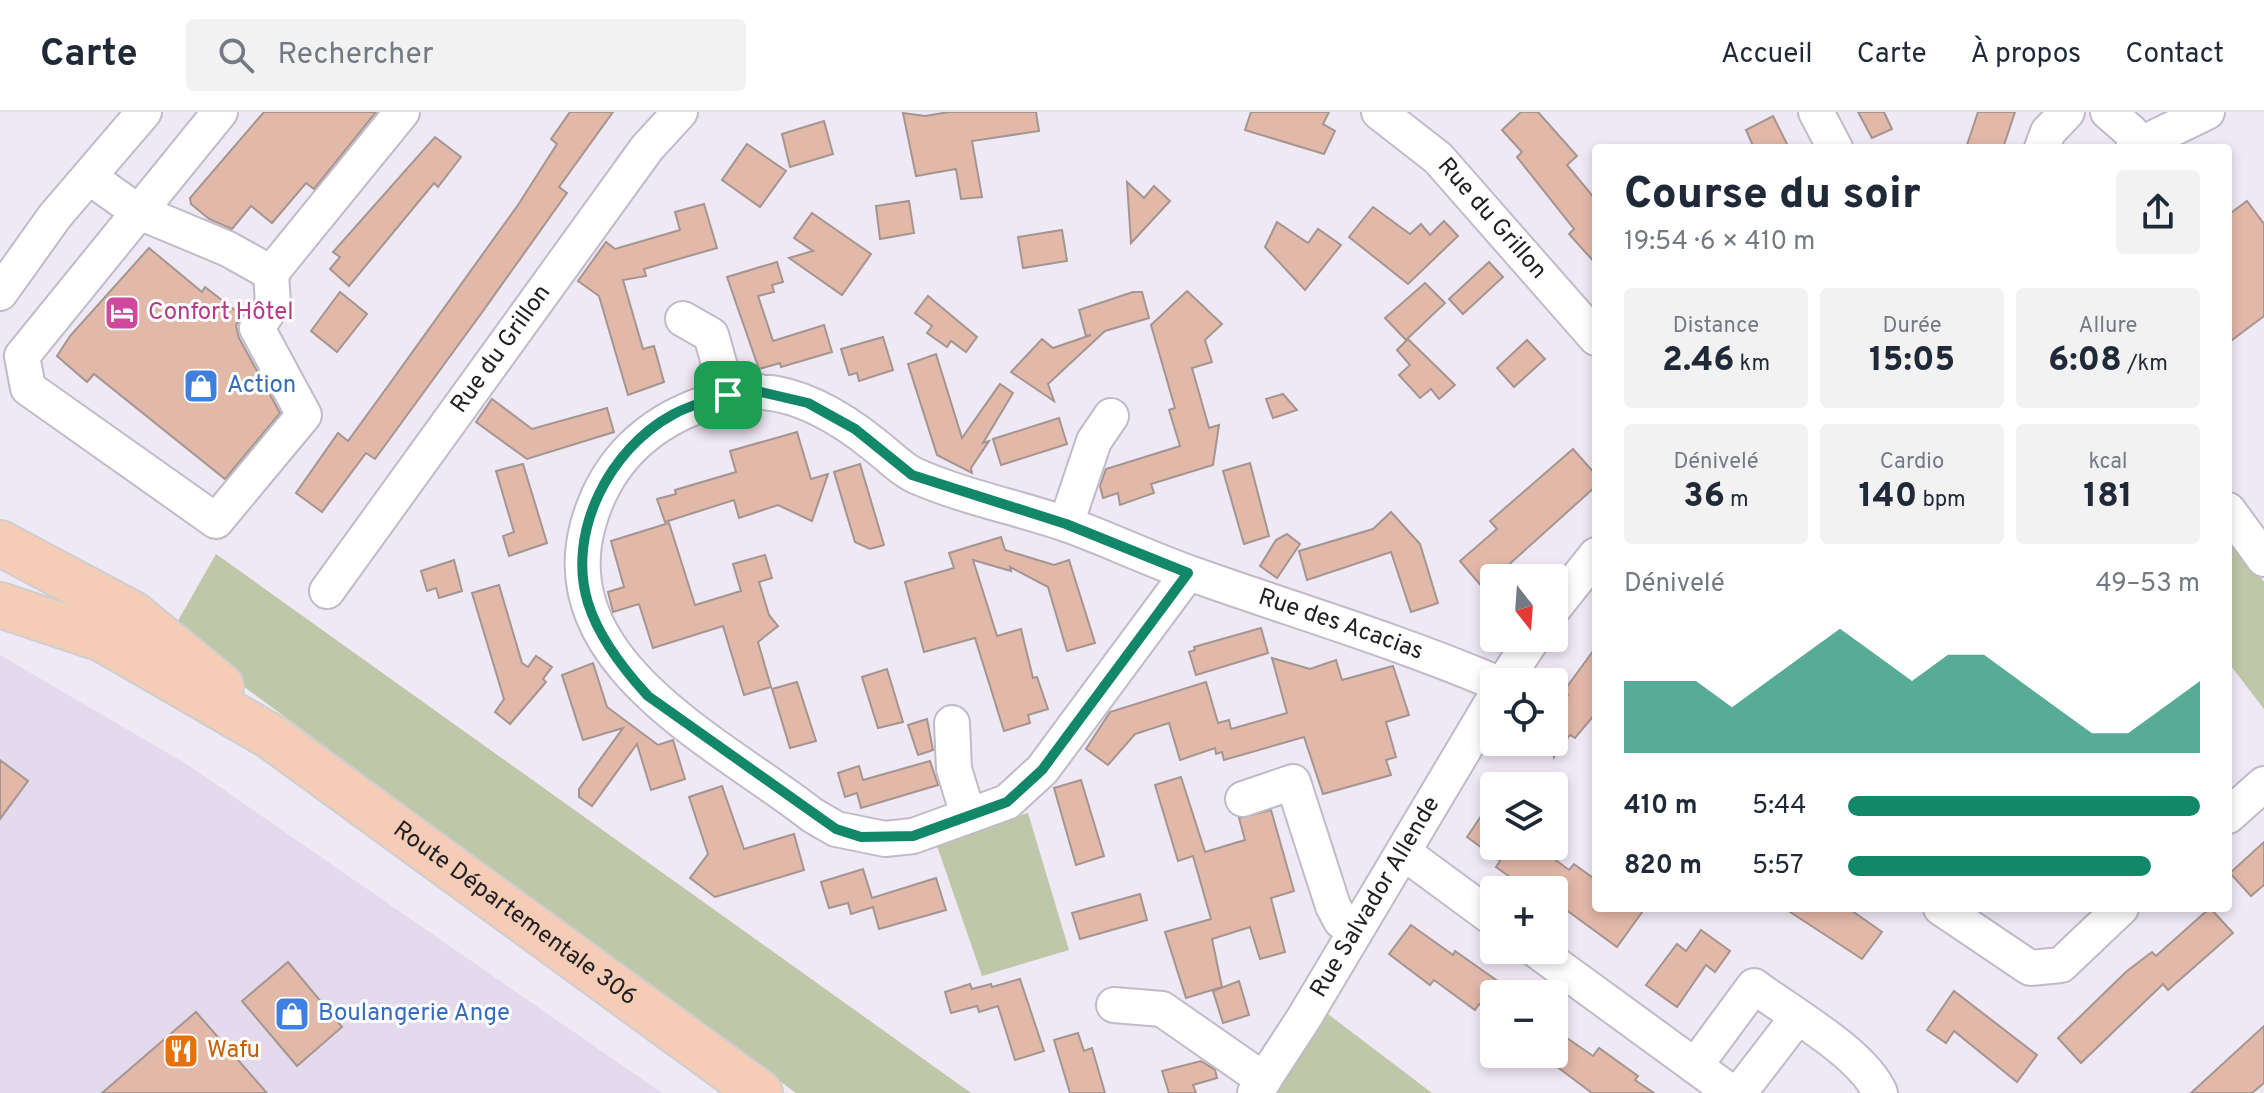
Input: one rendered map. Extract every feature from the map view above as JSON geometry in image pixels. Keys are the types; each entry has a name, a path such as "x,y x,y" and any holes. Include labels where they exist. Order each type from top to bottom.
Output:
{"main road":[{"name":"Route Départementale 306","path":"0,543 133,614 211,676 270,736"},
{"name":"Route Départementale 306","path":"0,605 102,639 270,736 760,1093"}],"street":[{"path":"0,293 55,216 144,112"},
{"path":"220,112 22,356 28,388 216,521 304,415 257,328 273,304 271,273 402,112"},
{"name":"Rue du Grillon","path":"327,591 647,148 680,112"},
{"name":"Rue du Grillon","path":"1379,112 1438,158 1592,333"},
{"path":"1816,112 1833,144"},
{"path":"2044,144 2048,132 2067,112"},
{"path":"2108,112 2131,132 2135,144"},
{"path":"2140,144 2207,112"},
{"path":"89,177 137,211 228,249 271,273"},
{"path":"0,267 55,216"},
{"path":"683,319 711,335 728,395"},
{"name":"Rue des Acacias","path":"1188,573 1042,770 1007,802 913,836 885,839 861,837 836,829 648,696 623,669 588,603 585,538 592,509 607,477 637,440 674,414 728,395 761,392 808,403 855,429 912,475 1066,524 1188,573 1442,660 1480,676"},
{"path":"1066,524 1094,441 1111,416"},
{"path":"2232,515 2264,559"},
{"path":"1568,590 1592,560"},
{"path":"952,723 954,769 968,815"},
{"name":"Rue Salvador Allende","path":"1259,1087 1480,723"},
{"path":"1243,799 1293,782 1333,906 1341,921 1355,932"},
{"path":"2232,812 2264,784"},
{"path":"1403,852 1480,909"},
{"path":"1947,912 2030,968 2061,965 2117,912"},
{"path":"1555,964 1732,1093"},
{"path":"1695,1066 1754,986 1796,1019 1849,1053 1873,1076 1880,1093"},
{"path":"1114,1005 1162,1009 1259,1087"},
{"path":"1739,1093 1796,1019"}],"shaded area":[{"path":"0,655 188,765 662,1093 0,1093"}],"green space":[{"path":"2232,536 2264,582 2264,709 2232,667"},
{"path":"216,554 971,1093 796,1093 171,633"},
{"path":"1028,813 1069,950 982,976 935,840"},
{"path":"1320,1008 1432,1093 1264,1093"}],"building":[{"path":"264,112 376,112 314,189 306,183 272,223 251,206 232,229 209,219 191,204 190,198"},
{"path":"570,112 613,112 559,187 567,193 483,311 375,459 366,453 322,512 296,493 338,433 348,441 388,386 518,205 557,144 551,139"},
{"path":"949,112 1036,112 1039,131 972,141 982,197 961,199 956,169 916,176 903,113 925,116"},
{"path":"1251,112 1329,112 1323,124 1335,131 1324,154 1245,130"},
{"path":"1521,112 1538,112 1577,156 1567,165 1592,195 1592,260 1569,234 1574,229 1517,157 1522,152 1502,130"},
{"path":"1858,112 1884,112 1892,129 1872,138"},
{"path":"1978,112 2015,112 2004,144 1967,144"},
{"path":"1773,116 1787,144 1752,144 1746,130"},
{"path":"824,121 833,154 790,167 782,134"},
{"path":"435,137 461,157 438,187 434,183 349,286 330,269 340,257 333,252"},
{"path":"747,144 786,171 760,207 722,180"},
{"path":"1127,182 1144,198 1154,186 1170,201 1131,243"},
{"path":"909,201 914,233 880,239 876,206"},
{"path":"2247,201 2264,224 2264,316 2232,340 2232,212"},
{"path":"704,204 717,248 644,269 646,276 623,280 643,349 654,346 664,382 628,395 599,296 578,281 606,242 615,249 680,230 675,212"},
{"path":"1373,207 1410,234 1421,224 1430,235 1444,221 1458,236 1408,284 1349,237"},
{"path":"812,213 871,254 842,295 789,258 813,251 794,238"},
{"path":"1277,222 1308,243 1318,229 1341,245 1305,290 1265,247"},
{"path":"1062,230 1067,261 1023,268 1018,237"},
{"name":"Action","path":"149,248 202,292 205,287 241,315 236,326 239,338 280,413 225,479 94,374 87,382 57,356 70,336"},
{"path":"777,262 783,282 772,285 774,292 758,296 773,341 824,325 832,352 781,367 780,363 759,369 727,277"},
{"path":"1489,262 1503,277 1463,314 1449,299"},
{"path":"1425,283 1445,303 1406,340 1385,318"},
{"path":"1187,291 1222,324 1205,340 1212,362 1192,368 1209,428 1219,425 1213,465 1151,484 1154,493 1120,505 1118,493 1103,498 1100,486 1106,469 1180,446 1169,410 1175,408 1151,325"},
{"path":"340,292 367,314 337,352 311,331"},
{"path":"1133,292 1142,292 1149,318 1105,331 1048,384 1054,401 1011,372 1042,339 1053,348 1091,335 1086,336 1079,310"},
{"path":"928,296 977,337 966,352 951,341 947,347 927,333 932,326 915,313"},
{"path":"883,337 893,370 859,381 857,373 849,375 841,349"},
{"path":"1408,339 1455,385 1439,399 1431,389 1420,398 1399,375 1410,365 1397,350"},
{"path":"1527,340 1545,359 1514,387 1497,368"},
{"path":"936,354 962,438 1000,384 1013,393 983,443 989,441 971,468 972,473 937,455 908,364"},
{"path":"1283,394 1297,410 1273,418 1266,399"},
{"path":"492,399 532,429 607,408 614,432 527,459 476,422"},
{"path":"1059,418 1067,444 1001,465 993,439"},
{"path":"797,432 811,479 828,474 812,521 778,505 739,518 734,500 665,522 657,499 676,494 675,490 736,472 730,451"},
{"path":"1573,449 1592,470 1592,490 1510,564 1480,564 1480,584 1460,561 1497,529 1490,521"},
{"path":"1250,463 1269,536 1244,544 1223,471"},
{"path":"523,464 547,543 509,556 503,536 514,532 496,471"},
{"path":"860,464 884,545 870,549 855,542 834,472"},
{"path":"1391,512 1420,544 1438,603 1411,612 1391,552 1307,580 1299,551 1373,529"},
{"path":"669,523 695,605 741,591 733,564 765,555 772,578 759,582 769,615 778,626 758,642 771,687 744,695 723,626 653,648 639,604 613,612 608,592 624,587 611,541"},
{"path":"1287,534 1300,544 1277,578 1260,566 1276,540"},
{"path":"1001,537 1005,550 1054,565 1069,560 1095,643 1067,651 1048,587 1010,567 1011,571 973,560 997,636 1021,629 1033,678 1037,677 1048,709 1028,715 1030,723 1004,731 975,638 924,652 905,582 954,568 949,553"},
{"path":"454,560 462,591 439,598 436,588 427,591 421,571"},
{"path":"499,585 522,663 528,667 536,656 552,667 543,679 546,682 510,724 495,712 504,699 472,593"},
{"path":"1261,628 1268,653 1196,675 1189,652 1195,650 1194,647"},
{"path":"1592,652 1592,718 1575,738 1570,735 1568,738 1568,686"},
{"path":"1272,658 1310,669 1336,660 1342,680 1393,666 1409,715 1386,722 1396,757 1386,760 1391,775 1323,794 1304,737 1224,760 1222,752 1216,754 1215,748 1180,760 1169,723 1135,734 1108,765 1086,749 1110,712 1206,682 1218,723 1229,720 1231,729 1287,713"},
{"path":"593,663 607,707 658,745 673,740 685,779 651,790 637,744 592,806 579,797 579,789 623,728 583,740 562,675"},
{"path":"887,669 903,722 878,728 862,677"},
{"path":"797,682 816,741 790,748 772,689"},
{"path":"927,719 933,750 918,755 908,725"},
{"path":"0,760 28,781 0,819"},
{"path":"930,761 938,785 861,808 857,793 845,797 838,773 859,766 863,780"},
{"path":"1181,777 1205,852 1245,840 1239,818 1271,810 1294,891 1271,898 1285,952 1260,959 1250,927 1212,939 1222,987 1186,998 1165,932 1211,919 1193,856 1178,861 1155,785"},
{"path":"1081,780 1104,856 1076,865 1054,788"},
{"path":"722,786 744,849 794,834 804,870 715,897 690,878 708,854 689,797"},
{"path":"1480,818 1480,846 1467,837"},
{"path":"2264,842 2264,885 2251,896 2232,875 2232,871"},
{"path":"1556,860 1569,870 1574,864 1592,877 1592,912 1642,912 1617,947 1568,911 1568,876 1509,876 1496,867 1500,861"},
{"path":"863,869 872,898 936,878 946,910 879,929 873,907 851,914 848,903 829,908 821,882"},
{"path":"1140,894 1147,920 1080,939 1072,913"},
{"path":"1790,912 1854,912 1882,932 1862,959"},
{"path":"2206,912 2214,912 2233,933 2168,990 2163,984 2081,1063 2058,1038 2127,971 2152,952 2156,956"},
{"path":"1411,925 1453,955 1455,951 1496,980 1480,980 1480,1005 1475,1010 1434,980 1430,985 1389,954"},
{"path":"1701,930 1730,951 1715,972 1706,965 1677,1007 1646,985 1677,944 1686,951"},
{"name":"Boulangerie Ange","path":"288,962 342,1027 297,1066 242,1001"},
{"path":"1020,979 1044,1051 1015,1060 998,1006 979,1012 977,1006 951,1013 945,992 970,984 972,989 991,984 992,987"},
{"path":"1239,981 1249,1015 1223,1023 1213,991"},
{"path":"1954,991 2037,1055 2017,1082 1954,1031 1946,1043 1927,1030"},
{"path":"196,1012 267,1093 102,1093"},
{"path":"2264,1026 2264,1083 2252,1093 2191,1093"},
{"path":"1078,1033 1084,1051 1092,1048 1105,1093 1070,1093 1054,1040"},
{"path":"1568,1039 1593,1056 1599,1048 1638,1076 1635,1080 1654,1093 1592,1093 1559,1068 1568,1068"},
{"path":"1201,1061 1215,1070 1217,1078 1193,1085 1196,1093 1169,1093 1162,1071"}],"place":[{"name":"Confort Hôtel","path":"122,313"},
{"name":"Action","path":"201,386"},
{"name":"Boulangerie Ange","path":"292,1014"},
{"name":"Wafu","path":"181,1051"}],"route":[{"path":"761,392 808,403 855,429 912,475 1066,524 1188,573 1042,770 1007,802 913,836 885,839 861,837 836,829 812,815 648,696 623,669 588,603 584,570 585,538 592,509 607,477 637,440 674,414 728,395 761,392"}]}
